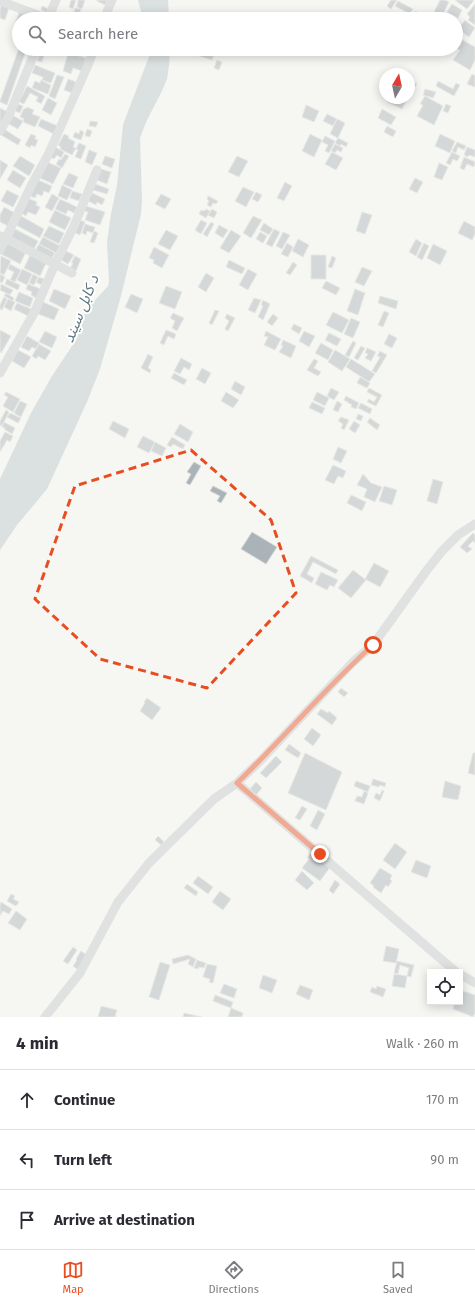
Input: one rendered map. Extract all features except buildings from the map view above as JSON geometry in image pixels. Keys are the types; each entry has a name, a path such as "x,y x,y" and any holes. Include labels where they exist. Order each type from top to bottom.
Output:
{"street":[{"path":"51,12 56,0"},
{"path":"107,12 112,0"},
{"path":"0,1 29,12"},
{"path":"0,131 11,111 33,56"},
{"path":"0,250 3,236 60,128 92,56"},
{"path":"0,374 34,313 55,264 74,226 96,170"},
{"path":"3,236 72,273"},
{"path":"45,1017 80,973 118,902 150,863 214,799 237,783 262,759 352,663 373,645 442,551 458,535 475,524"},
{"path":"237,783 453,969"},
{"path":"463,976 475,984"}],"highlighted area":[{"path":"191,450 271,520 296,593 207,688 100,659 35,599 75,486"}],"shaded area":[{"path":"138,0 168,0 169,12 141,12"},
{"path":"149,56 170,56 167,79 140,138 141,214 121,296 100,369 87,402 47,489 17,525 0,550 0,479 31,413 52,376 76,340 84,314 108,286 107,242 117,185 123,125"}],"route":[{"path":"320,854 237,783 262,759 352,663 373,645"}],"water label":[{"name":"د کابل سيند","path":"81,309"}]}
